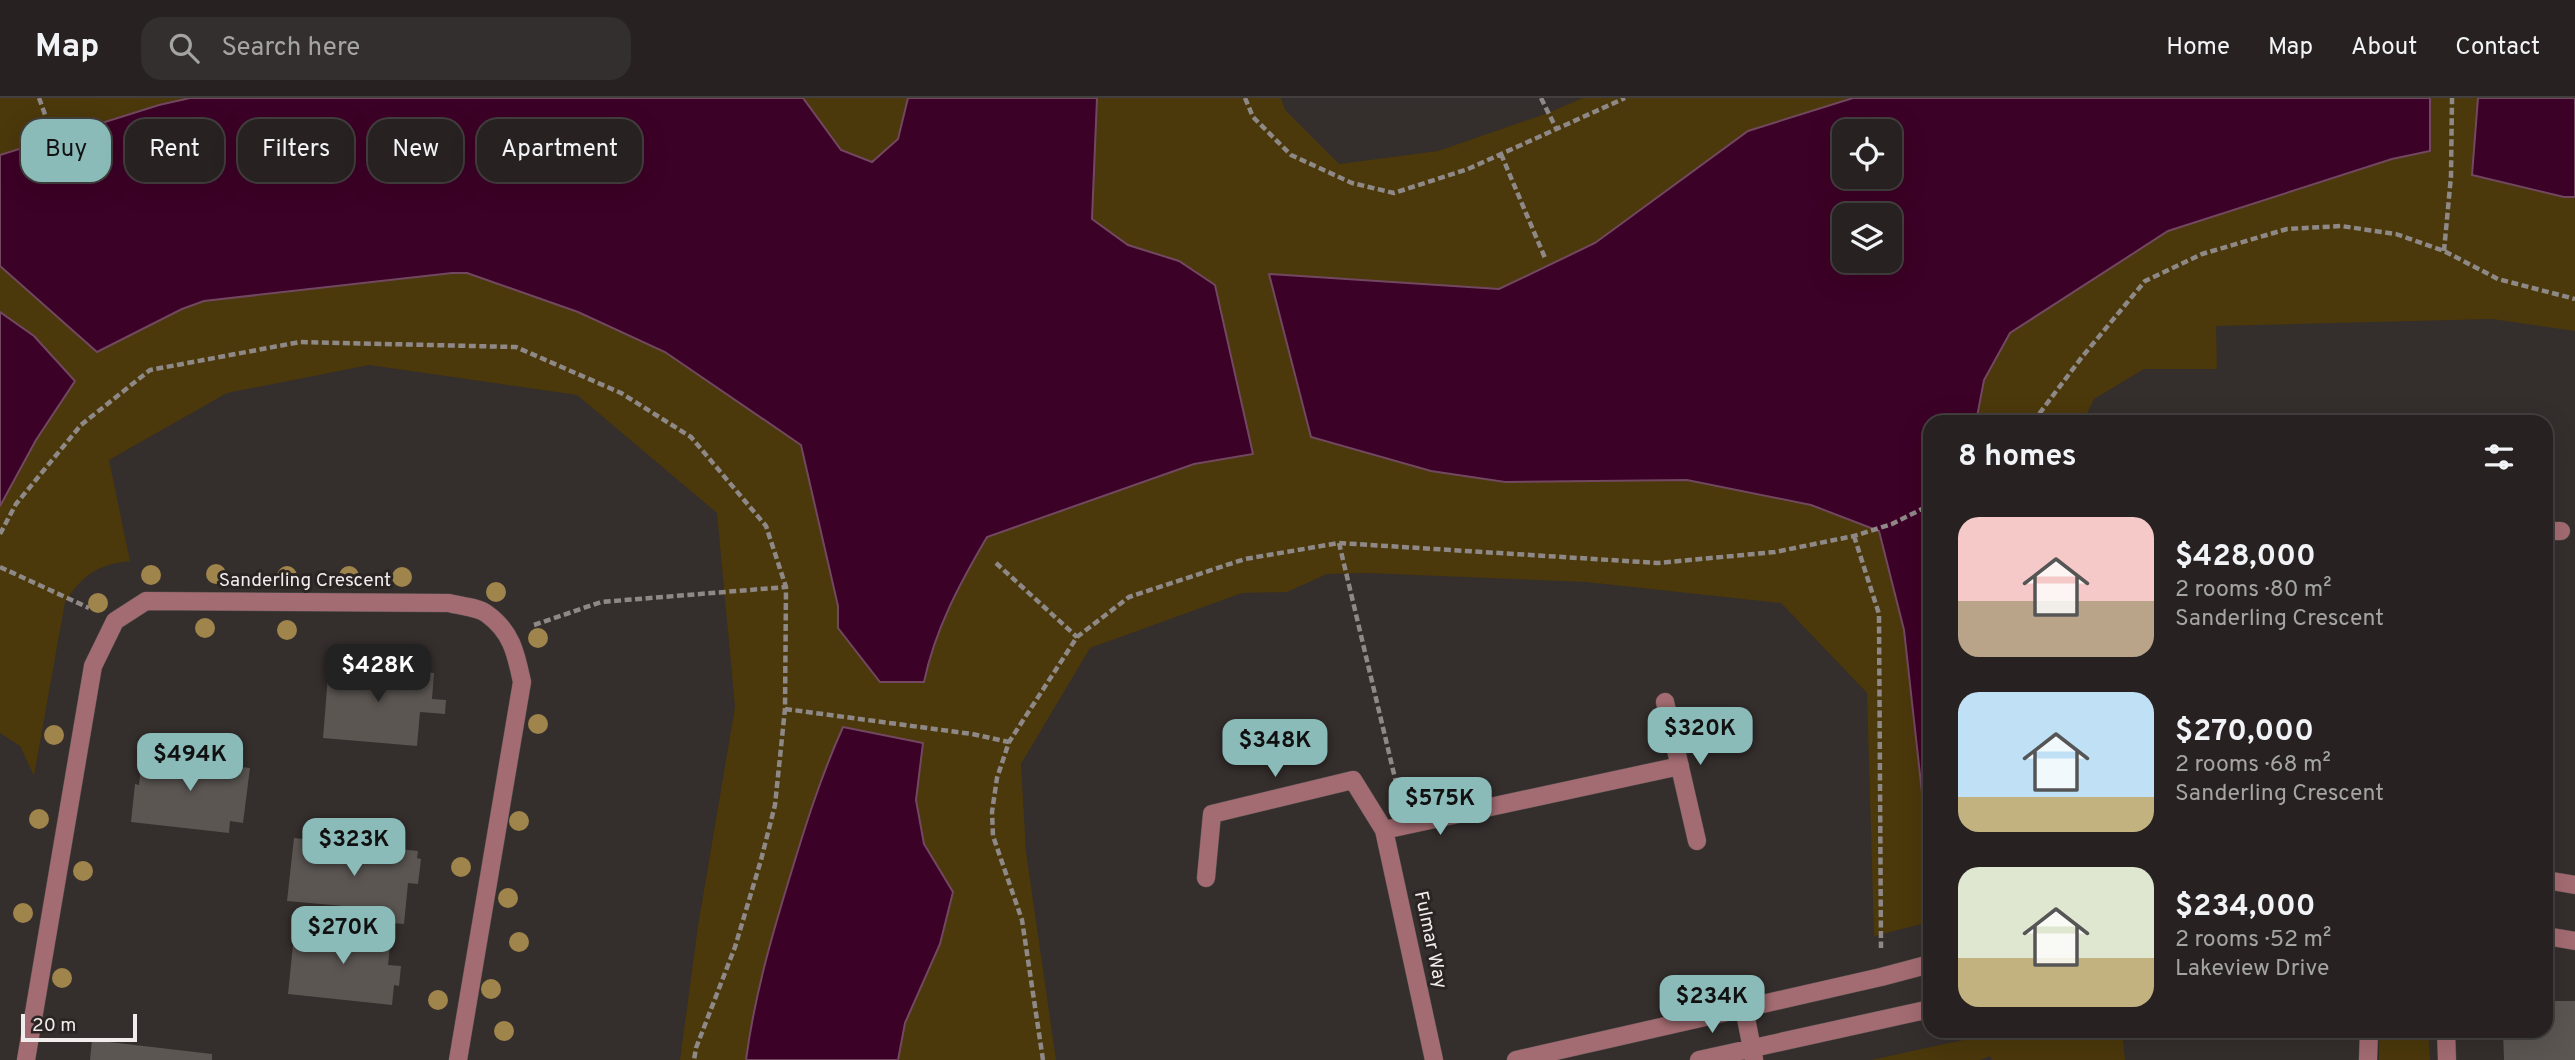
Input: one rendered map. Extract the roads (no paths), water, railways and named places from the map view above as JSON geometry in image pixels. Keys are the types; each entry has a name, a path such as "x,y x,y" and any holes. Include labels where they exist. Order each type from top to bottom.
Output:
{"street":[{"name":"Sanderling Crescent","path":"26,1060 93,666 115,621 146,601 449,603 485,612 506,635 515,649 522,682 458,1060"},
{"path":"1665,702 1697,841"},
{"path":"1384,830 1680,766"},
{"name":"Fulmar Way","path":"1206,878 1212,814 1353,780 1384,830 1434,1060"},
{"path":"2553,881 2575,885"},
{"path":"2553,937 2575,941"},
{"path":"1516,1060 1923,966"},
{"path":"1744,1008 1753,1054"},
{"path":"1699,1060 1753,1054 1923,1011"},
{"path":"2368,1060 2369,1038"},
{"path":"2446,1038 2447,1060"}]}
